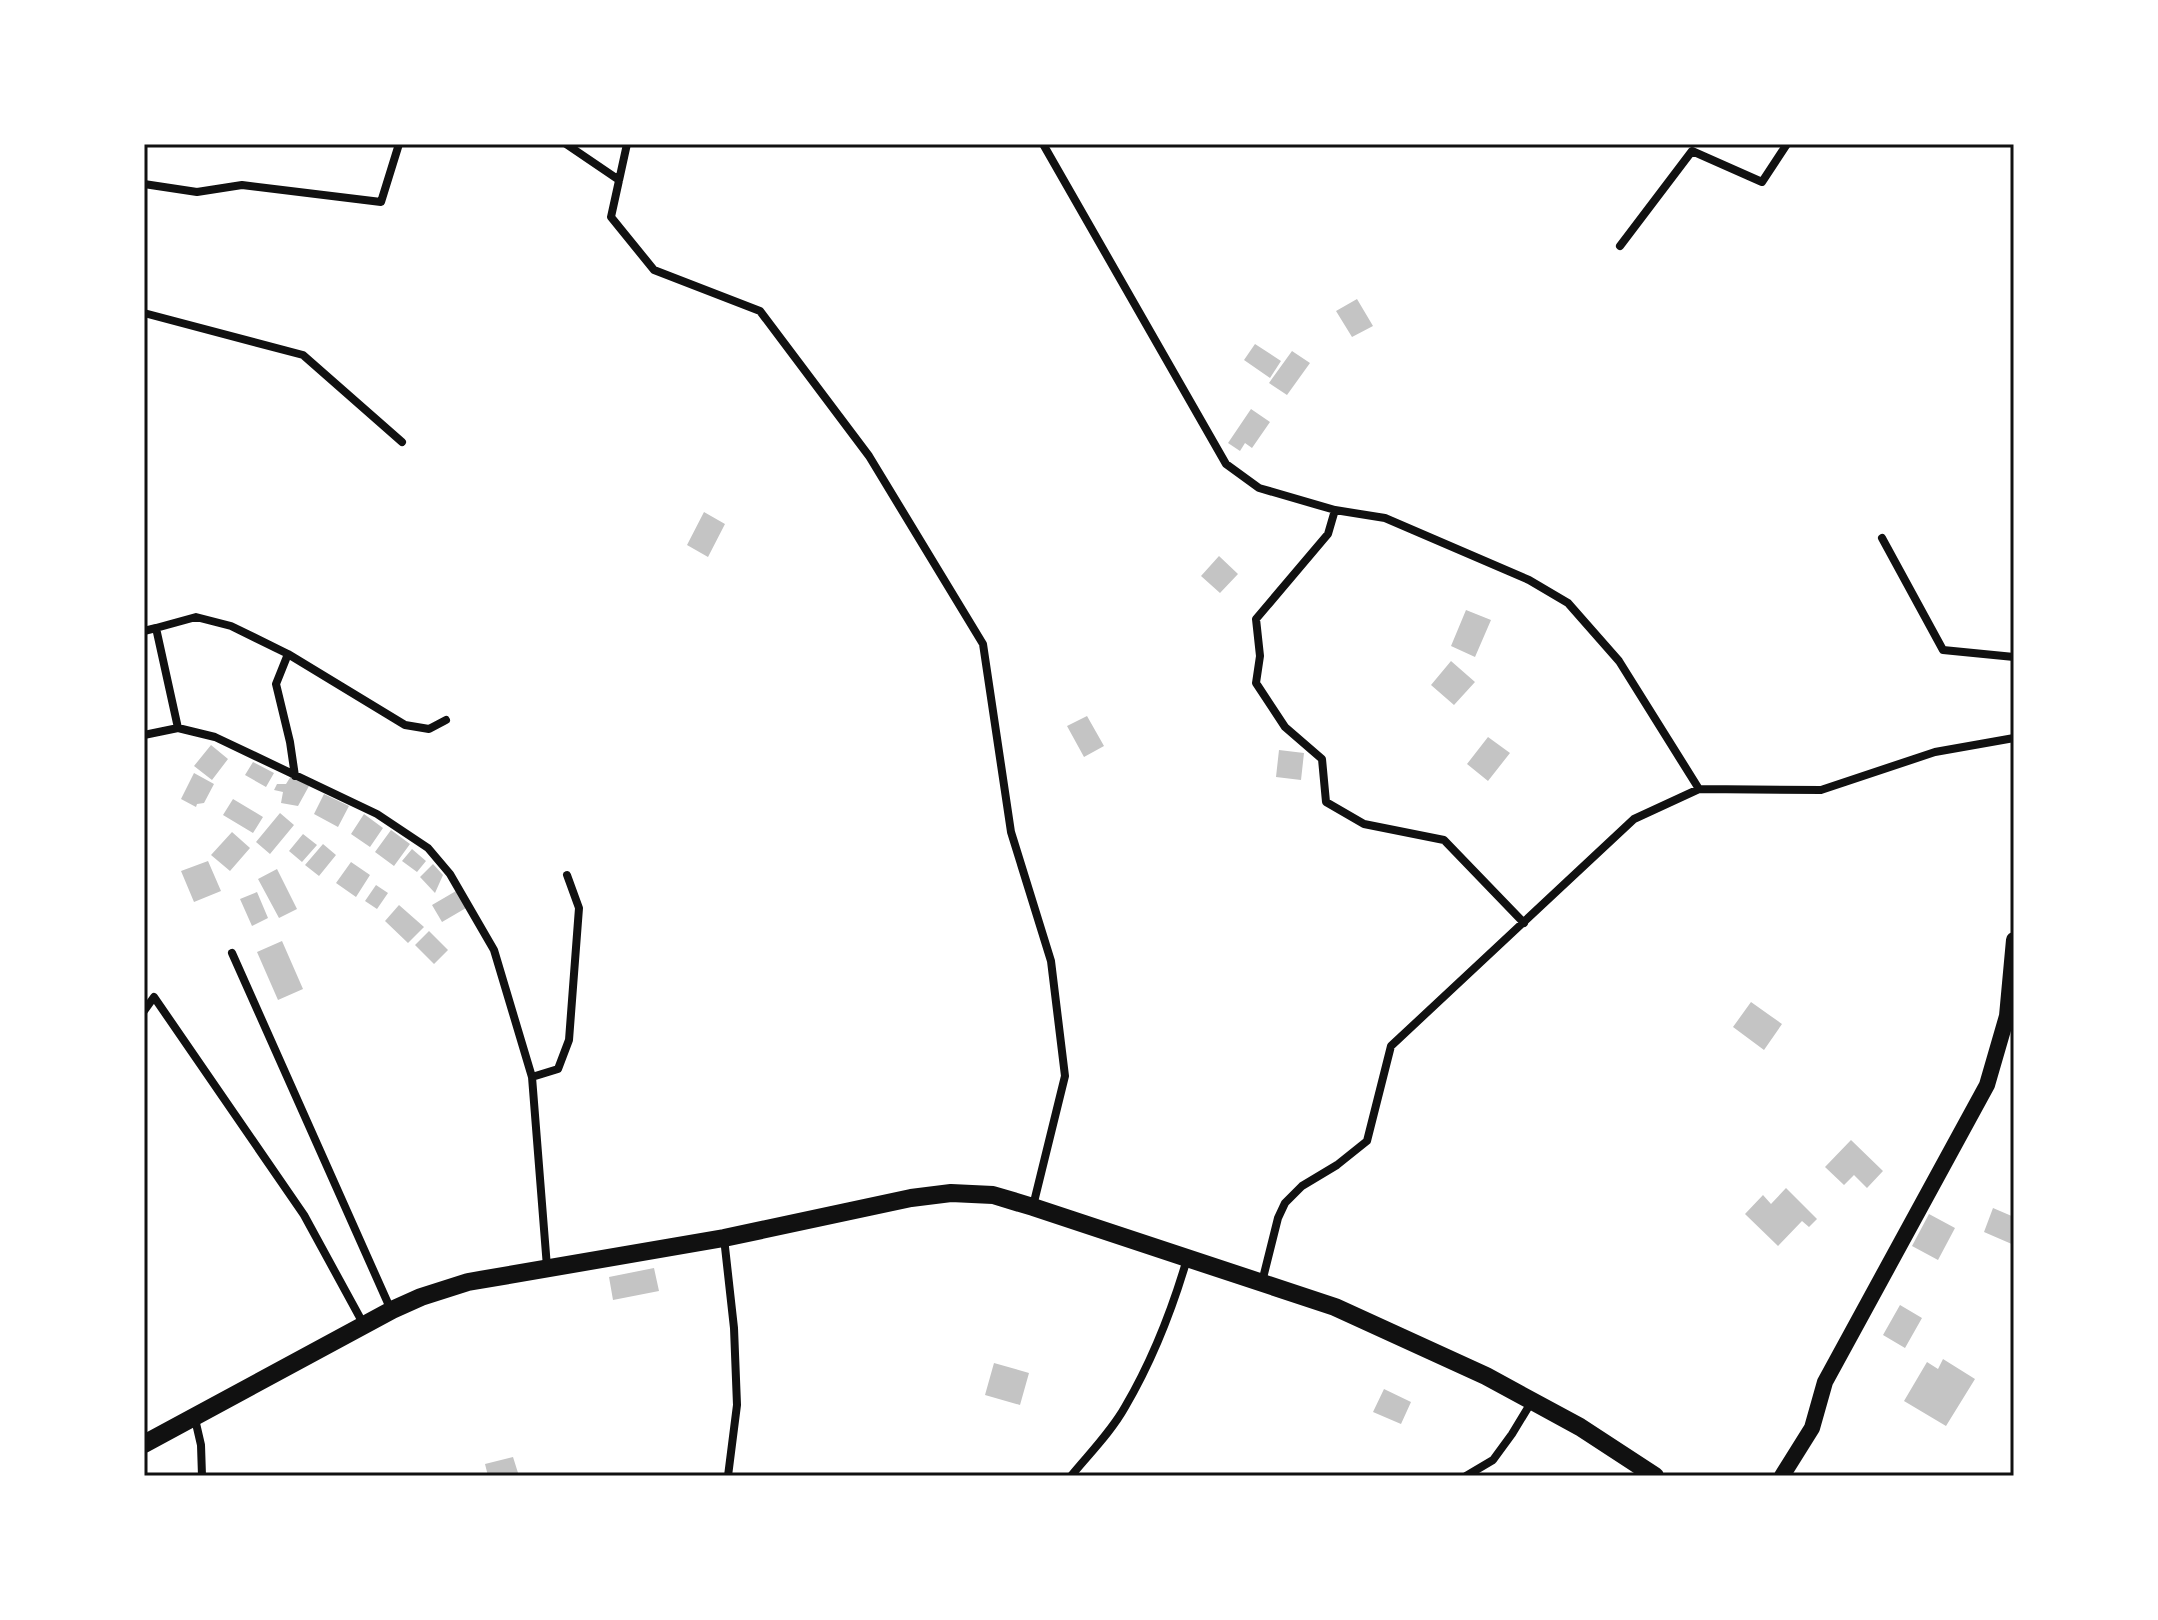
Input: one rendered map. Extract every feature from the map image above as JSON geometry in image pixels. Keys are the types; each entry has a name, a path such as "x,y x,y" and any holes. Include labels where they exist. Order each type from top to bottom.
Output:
{"highway":[{"path":"144,1444 392,1310 468,1282 724,1238 898,1200 951,1193 993,1195 1335,1307 1486,1376 1580,1427 1655,1476"}],"main road":[{"path":"1782,1476 1812,1428 1825,1382 1987,1085 2007,1016 2014,940"}],"street":[{"path":"144,184 197,192 242,185 381,202 399,144"},
{"path":"566,144 619,180"},
{"path":"627,144 611,217 654,270 760,311 869,456 983,644 1011,832 1051,961 1065,1076 1033,1207"},
{"path":"1043,144 1226,464 1259,488 1335,510 1385,518 1529,580 1568,603 1619,661 1699,789"},
{"path":"1620,246 1692,151 1762,182 1787,144"},
{"path":"144,313 303,355 402,442"},
{"path":"1335,510 1328,534 1256,619 1260,656 1256,683 1285,727 1322,759 1326,802 1364,824 1444,840 1524,923"},
{"path":"1882,538 1943,650 2014,657"},
{"path":"144,631 196,617 231,626 288,654 405,725 429,729 446,720"},
{"path":"156,628 178,728"},
{"path":"288,654 276,684 295,776"},
{"path":"144,735 178,728 215,737 377,814 428,848 450,874 494,950 532,1077 547,1267"},
{"path":"1262,1282 1278,1218 1285,1203 1302,1186 1345,1160 1367,1141 1391,1046 1634,819 1699,789 1821,790 1935,752 2014,738"},
{"path":"532,1077 558,1069 569,1040 579,908 567,875"},
{"path":"232,953 392,1310"},
{"path":"144,1011 154,997 304,1215 364,1325"},
{"path":"724,1238 734,1328 737,1405 728,1476"},
{"path":"1071,1476 1124,1409 1163,1330 1187,1258"},
{"path":"1466,1476 1493,1460 1532,1401"},
{"path":"195,1418 201,1445 202,1476"}],"building":[{"path":"1357,299 1373,326 1352,337 1336,311"},
{"path":"1255,344 1281,361 1270,378 1244,360"},
{"path":"1292,351 1310,363 1287,395 1269,383"},
{"path":"1251,409 1270,422 1252,448 1245,443 1240,451 1228,443"},
{"path":"704,512 725,524 708,557 687,545"},
{"path":"1219,556 1238,574 1220,593 1201,576"},
{"path":"1466,610 1491,620 1475,657 1451,646"},
{"path":"1451,661 1475,682 1454,705 1431,685"},
{"path":"1087,716 1104,746 1084,757 1067,726"},
{"path":"1488,737 1510,753 1488,781 1467,764"},
{"path":"211,745 228,759 212,780 194,766"},
{"path":"1279,750 1304,753 1301,780 1276,777"},
{"path":"253,762 274,773 266,787 245,775"},
{"path":"194,773 214,784 204,803 196,807 181,799"},
{"path":"291,776 309,786 298,806 281,803 283,792 274,790 277,784 286,784"},
{"path":"324,794 349,806 338,827 314,814"},
{"path":"233,799 263,817 253,833 223,815"},
{"path":"280,813 294,825 270,854 256,842"},
{"path":"364,814 383,828 370,847 351,834"},
{"path":"391,830 410,844 394,866 375,852"},
{"path":"232,832 250,848 230,871 211,855"},
{"path":"303,834 317,845 302,862 289,851"},
{"path":"323,844 336,855 319,876 305,865"},
{"path":"412,849 426,861 417,872 402,861"},
{"path":"208,861 221,891 194,902 181,871"},
{"path":"351,862 370,875 356,897 336,883"},
{"path":"433,864 443,875 435,893 420,877"},
{"path":"277,869 297,909 279,918 258,879"},
{"path":"376,885 388,893 377,909 365,901"},
{"path":"456,891 466,908 442,922 432,905"},
{"path":"257,892 268,918 252,926 240,899"},
{"path":"399,905 424,927 408,943 385,921"},
{"path":"429,931 448,950 434,964 415,945"},
{"path":"282,941 303,989 278,1000 257,952"},
{"path":"1751,1002 1782,1024 1764,1050 1733,1027"},
{"path":"1851,1140 1883,1171 1867,1188 1854,1175 1844,1185 1825,1167"},
{"path":"1786,1188 1817,1219 1809,1227 1802,1221 1778,1246 1745,1214 1763,1195 1771,1204"},
{"path":"1993,1208 2014,1217 2014,1245 1984,1232"},
{"path":"1929,1214 1955,1228 1938,1260 1912,1246"},
{"path":"654,1268 659,1291 613,1300 609,1277"},
{"path":"1900,1305 1922,1318 1905,1348 1883,1335"},
{"path":"1943,1359 1975,1379 1946,1426 1904,1401 1927,1362 1938,1369"},
{"path":"994,1363 1029,1373 1020,1405 985,1395"},
{"path":"1384,1389 1411,1402 1401,1424 1373,1412"},
{"path":"513,1457 519,1476 488,1476 485,1464"}]}
